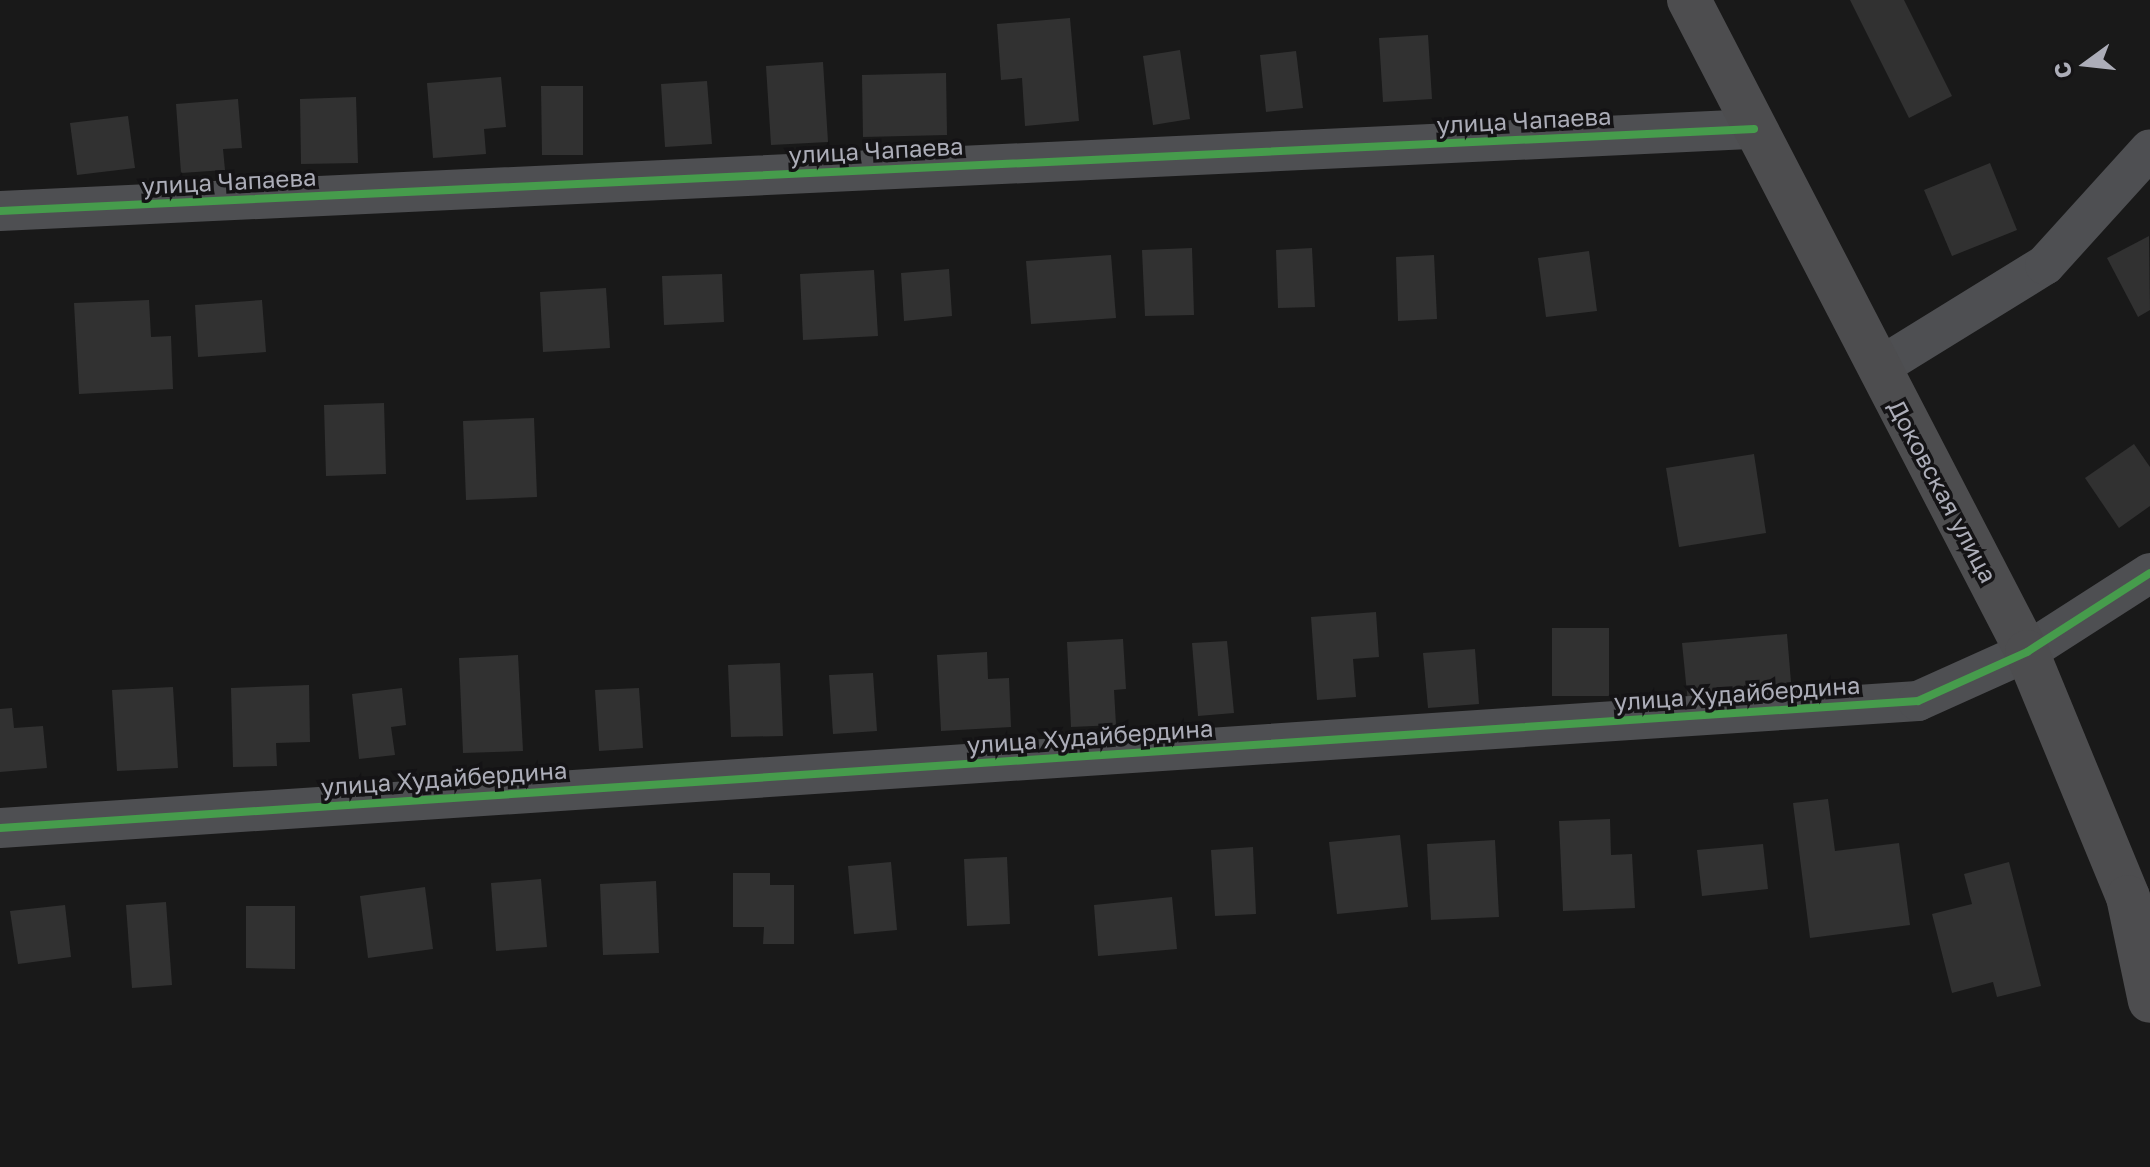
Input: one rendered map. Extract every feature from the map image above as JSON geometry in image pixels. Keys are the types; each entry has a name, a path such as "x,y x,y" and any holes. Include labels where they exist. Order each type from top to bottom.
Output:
{"main road":[{"name":"Доковская улица","path":"1689,0 2027,652 2139,895 2150,1001"}],"street":[{"name":"улица Чапаева","path":"0,211 1754,129"},
{"path":"1878,368 2045,265 2150,149"},
{"name":"улица Худайбердина","path":"0,828 1918,701 2027,652 2150,573"}],"building":[{"path":"1850,0 1904,0 1952,96 1909,118"},
{"path":"1070,18 1079,121 1025,126 1022,78 1001,80 997,24"},
{"path":"1428,35 1432,99 1383,102 1379,38"},
{"path":"1180,50 1190,119 1153,125 1143,56"},
{"path":"1296,51 1303,108 1266,112 1260,55"},
{"path":"823,62 828,142 771,145 766,66"},
{"path":"946,73 947,135 863,137 862,75"},
{"path":"501,77 506,127 484,129 486,154 433,158 427,83"},
{"path":"707,81 712,144 665,147 661,84"},
{"path":"541,86 583,86 583,155 542,155"},
{"path":"356,97 358,163 301,164 300,99"},
{"path":"238,99 242,148 223,149 225,170 181,173 176,104"},
{"path":"128,116 135,168 77,175 70,123"},
{"path":"1990,163 2017,230 1952,256 1924,190"},
{"path":"2149,236 2150,310 2138,317 2107,258"},
{"path":"1192,248 1194,315 1145,316 1142,250"},
{"path":"1312,248 1315,307 1278,308 1276,250"},
{"path":"1589,251 1597,311 1546,317 1538,258"},
{"path":"1111,255 1116,318 1031,324 1026,261"},
{"path":"1434,255 1437,319 1398,321 1396,257"},
{"path":"949,269 952,316 904,321 901,273"},
{"path":"874,270 878,336 803,340 800,274"},
{"path":"722,274 724,322 664,325 662,276"},
{"path":"606,288 610,348 543,352 540,292"},
{"path":"149,300 151,337 171,336 173,389 79,394 74,303"},
{"path":"262,300 266,352 198,357 195,305"},
{"path":"384,403 386,474 326,476 324,405"},
{"path":"534,418 537,497 466,500 463,421"},
{"path":"2134,444 2150,467 2150,506 2119,528 2085,478"},
{"path":"1754,454 1766,533 1679,547 1666,468"},
{"path":"1376,612 1379,657 1353,659 1356,697 1317,700 1311,617"},
{"path":"1552,628 1609,628 1609,696 1552,696"},
{"path":"1787,634 1792,694 1688,703 1682,643"},
{"path":"1123,639 1126,689 1114,690 1116,725 1071,727 1067,642"},
{"path":"1227,641 1234,713 1198,716 1192,643"},
{"path":"1475,649 1479,704 1428,708 1423,653"},
{"path":"987,652 988,679 1009,678 1011,727 941,731 937,655"},
{"path":"518,655 523,751 463,753 459,658"},
{"path":"780,663 783,736 731,737 728,665"},
{"path":"873,673 877,731 833,734 829,675"},
{"path":"309,685 310,742 276,743 277,766 233,767 231,688"},
{"path":"173,687 178,768 117,771 112,690"},
{"path":"402,688 406,725 391,727 395,755 359,759 352,694"},
{"path":"639,688 643,748 599,751 595,690"},
{"path":"12,708 14,728 43,726 47,768 0,772 0,709"},
{"path":"1828,799 1835,851 1899,843 1910,925 1810,938 1793,803"},
{"path":"1610,819 1611,855 1632,854 1635,908 1563,911 1559,821"},
{"path":"1400,835 1408,907 1337,914 1329,842"},
{"path":"1495,840 1499,917 1431,920 1427,844"},
{"path":"1763,844 1768,889 1702,896 1697,850"},
{"path":"1253,847 1256,914 1215,916 1211,850"},
{"path":"1007,857 1010,924 967,926 964,859"},
{"path":"891,862 897,930 854,934 848,866"},
{"path":"2009,862 2041,986 1997,997 1993,982 1952,993 1932,914 1972,904 1964,874"},
{"path":"733,873 770,873 770,885 794,885 794,944 763,944 764,927 733,927"},
{"path":"541,879 547,947 496,951 491,883"},
{"path":"656,881 659,953 603,955 600,884"},
{"path":"425,887 433,949 368,958 360,896"},
{"path":"1172,897 1177,949 1098,956 1094,905"},
{"path":"166,902 172,985 132,988 126,905"},
{"path":"65,905 71,957 18,964 10,911"},
{"path":"246,906 295,906 295,969 246,968"}],"cycle path":[{"path":"0,211 1754,129"},
{"path":"0,828 1918,701 2027,652 2150,573"}]}
